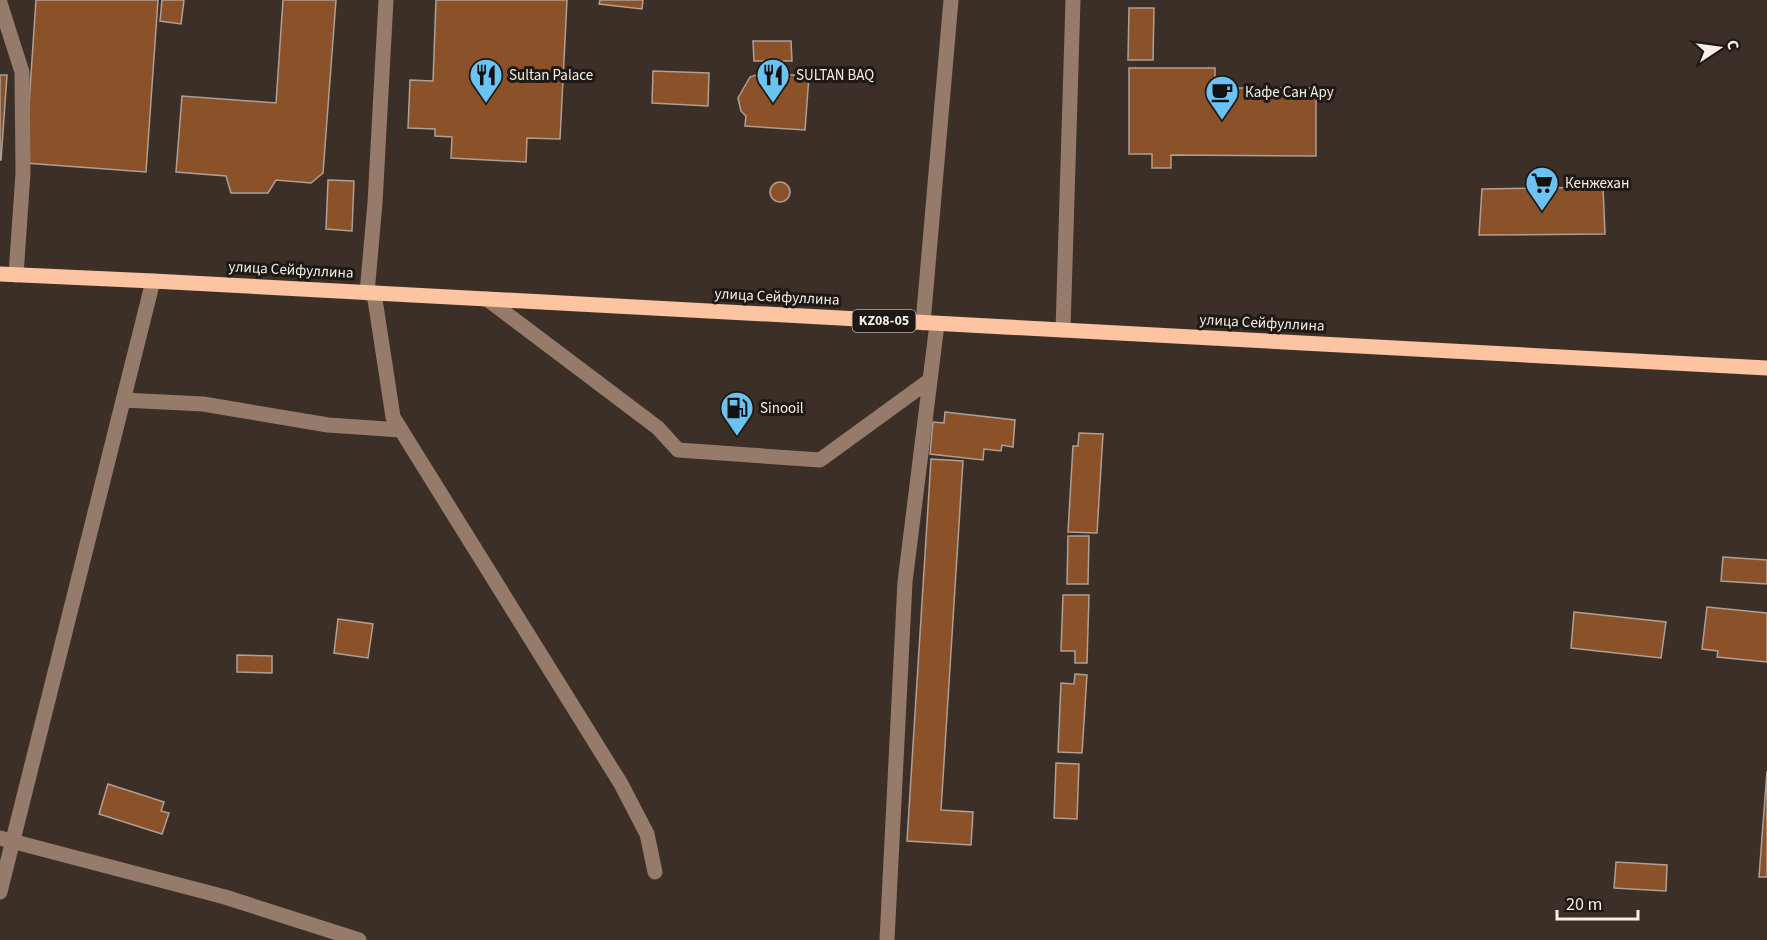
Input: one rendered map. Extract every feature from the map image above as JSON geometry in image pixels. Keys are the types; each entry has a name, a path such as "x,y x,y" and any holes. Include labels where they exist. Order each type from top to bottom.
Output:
{"main road":[{"name":"улица Сейфуллина","path":"0,274 1767,368"}],"street":[{"path":"386,0 370,293 393,417 621,783 647,834 655,872"},
{"path":"887,940 905,582 930,380 930,324 951,0"},
{"path":"1064,330 1073,0"},
{"path":"0,3 22,72 22,172 16,275"},
{"path":"0,892 6,839 153,281"},
{"path":"487,299 658,428 678,450 820,460 930,380"},
{"path":"123,400 203,404 328,425 401,430"},
{"path":"6,839 225,897 359,940"}],"building":[{"path":"36,0 158,0 146,172 25,163"},
{"path":"162,0 184,0 181,24 160,21"},
{"path":"283,0 336,0 323,173 311,183 276,180 268,193 231,193 226,176 176,172 182,96 276,103"},
{"name":"Sultan Palace","path":"436,0 567,0 560,139 527,138 526,162 451,158 452,137 435,136 435,129 408,128 410,80 433,81"},
{"path":"600,0 643,0 642,9 599,4"},
{"path":"1129,8 1154,8 1153,60 1128,60"},
{"path":"753,41 791,41 792,61 754,61"},
{"name":"Кафе Сан Ару","path":"1129,68 1215,68 1215,88 1316,88 1316,156 1171,155 1171,168 1152,168 1152,154 1129,154"},
{"path":"653,71 709,73 708,106 652,103"},
{"name":"SULTAN BAQ","path":"762,73 809,76 805,130 745,126 746,116 741,111 738,98 750,77"},
{"path":"0,75 7,75 1,160 0,160"},
{"path":"328,180 354,181 352,231 326,229"},
{"path":"776,182 784,182 790,188 790,196 784,202 776,202 770,196 770,188"},
{"name":"Кенжехан","path":"1603,187 1605,234 1479,235 1482,189"},
{"path":"945,412 1015,420 1013,447 1002,445 1001,451 984,449 983,460 930,454 933,422 944,423"},
{"path":"1079,433 1103,434 1097,533 1068,532 1073,446 1078,446"},
{"path":"931,459 963,461 941,810 973,812 971,845 907,841"},
{"path":"1068,536 1089,536 1088,584 1067,584"},
{"path":"1723,557 1767,560 1767,584 1721,581"},
{"path":"1063,595 1089,595 1087,663 1075,663 1075,651 1061,651"},
{"path":"1707,607 1767,613 1767,662 1717,657 1718,651 1702,649"},
{"path":"1574,612 1666,622 1661,658 1571,648"},
{"path":"338,619 373,624 368,658 334,653"},
{"path":"237,655 272,656 272,673 237,672"},
{"path":"1075,674 1087,675 1082,753 1058,752 1061,683 1074,684"},
{"path":"1056,763 1079,764 1077,819 1054,818"},
{"path":"1767,771 1767,877 1759,877"},
{"path":"108,784 164,802 161,811 169,813 162,834 99,814"},
{"path":"1616,862 1667,865 1666,891 1614,888"}],"place":[{"name":"Sultan Palace","path":"486,104"},
{"name":"SULTAN BAQ","path":"773,104"},
{"name":"Кафе Сан Ару","path":"1222,121"},
{"name":"Кенжехан","path":"1542,212"},
{"name":"Sinooil","path":"737,437"}]}
